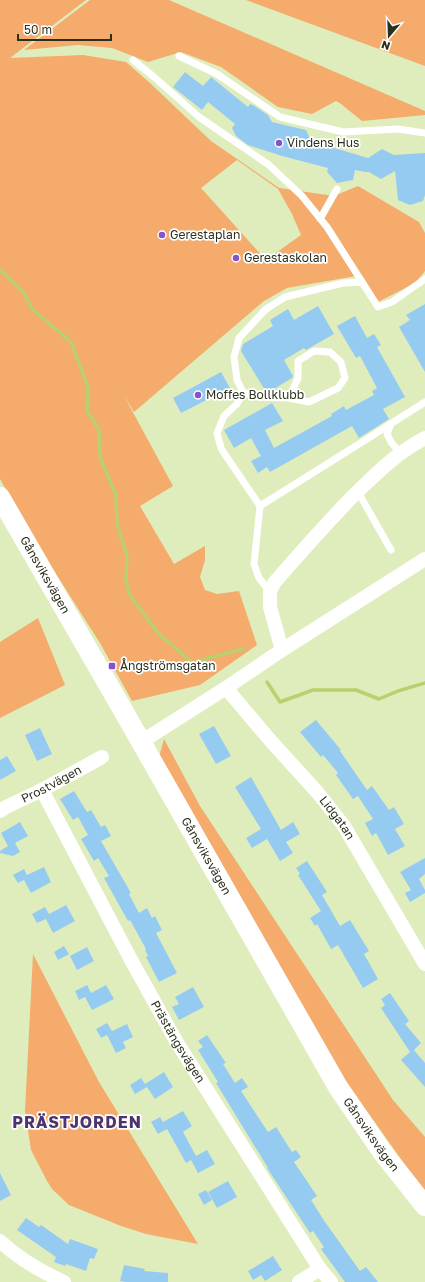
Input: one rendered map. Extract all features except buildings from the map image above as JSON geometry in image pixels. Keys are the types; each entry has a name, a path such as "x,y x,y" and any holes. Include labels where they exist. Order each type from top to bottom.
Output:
{"main road":[{"name":"Gånsviksvägen","path":"0,497 338,1087 383,1153 425,1206"}],"street":[{"path":"282,650 270,607 270,592 274,583 299,554 382,467 400,453 425,438"},
{"path":"141,742 425,559"},
{"name":"Lidgatan","path":"226,688 269,740 318,793 344,826 425,964"},
{"name":"Prostvägen","path":"0,811 42,790 102,756"},
{"name":"Prästängsvägen","path":"42,790 126,951 176,1041 320,1269 331,1282"},
{"path":"0,1241 10,1251 33,1267 64,1282"},
{"path":"299,1282 320,1269"}],"lane":[{"path":"179,56 217,74 280,117 343,132 398,129 425,133"},
{"path":"132,60 154,77 199,117 270,165 302,196 327,227 378,307 392,302 425,279"},
{"path":"320,219 337,189"},
{"path":"289,398 298,378 298,361 314,351 330,352 341,362 345,378 338,388 309,402 289,398 258,397 243,392 237,380 234,357 239,338 266,309 285,297 343,283 362,282"},
{"path":"243,392 237,404 224,416 217,432 221,448 260,506 254,564 259,578 270,592"},
{"path":"260,506 391,423 422,408 425,402"},
{"path":"391,423 387,434 391,442 400,453"},
{"path":"358,492 391,550"}],"shaded area":[{"path":"0,0 86,0 10,58 83,55 126,62 211,141 279,188 334,196 358,186 419,222 425,233 425,271 415,283 378,302 362,275 287,288 264,301 134,412 123,394 173,486 140,506 174,564 205,546 205,560 200,577 205,590 217,594 239,591 257,645 200,685 132,701 100,643 38,546 0,479","holes":["237,160 278,189 292,214 301,235 266,260 201,188"]},
{"path":"90,0 169,0 425,111 425,115 362,121 336,101 312,114 278,107 221,67 181,52 148,62 112,48 78,45 24,50"},
{"path":"246,0 425,0 425,66"},
{"path":"38,618 65,685 0,718 0,642"},
{"path":"164,739 200,806 393,1100 425,1137 425,1193 335,1066 159,757"},
{"path":"33,954 99,1082 198,1244 146,1234 121,1226 69,1205 52,1189 47,1181 31,1150 25,1111"}],"waterway":[{"path":"0,271 3,272 24,293 32,309 71,342 88,387 87,411 99,430 100,457 116,496 117,525 127,555 126,580 129,594 158,633 194,664 205,659 243,649"},
{"path":"267,682 280,702 313,690 356,690 379,699 398,691 425,683"}],"place":[{"name":"Vindens Hus","path":"279,143"},
{"name":"Gerestaplan","path":"162,235"},
{"name":"Gerestaskolan","path":"236,258"},
{"name":"Moffes Bollklubb","path":"198,395"},
{"name":"Ångströmsgatan","path":"112,666"}],"district":[{"name":"PRÄSTJORDEN","path":"77,1122"}]}
